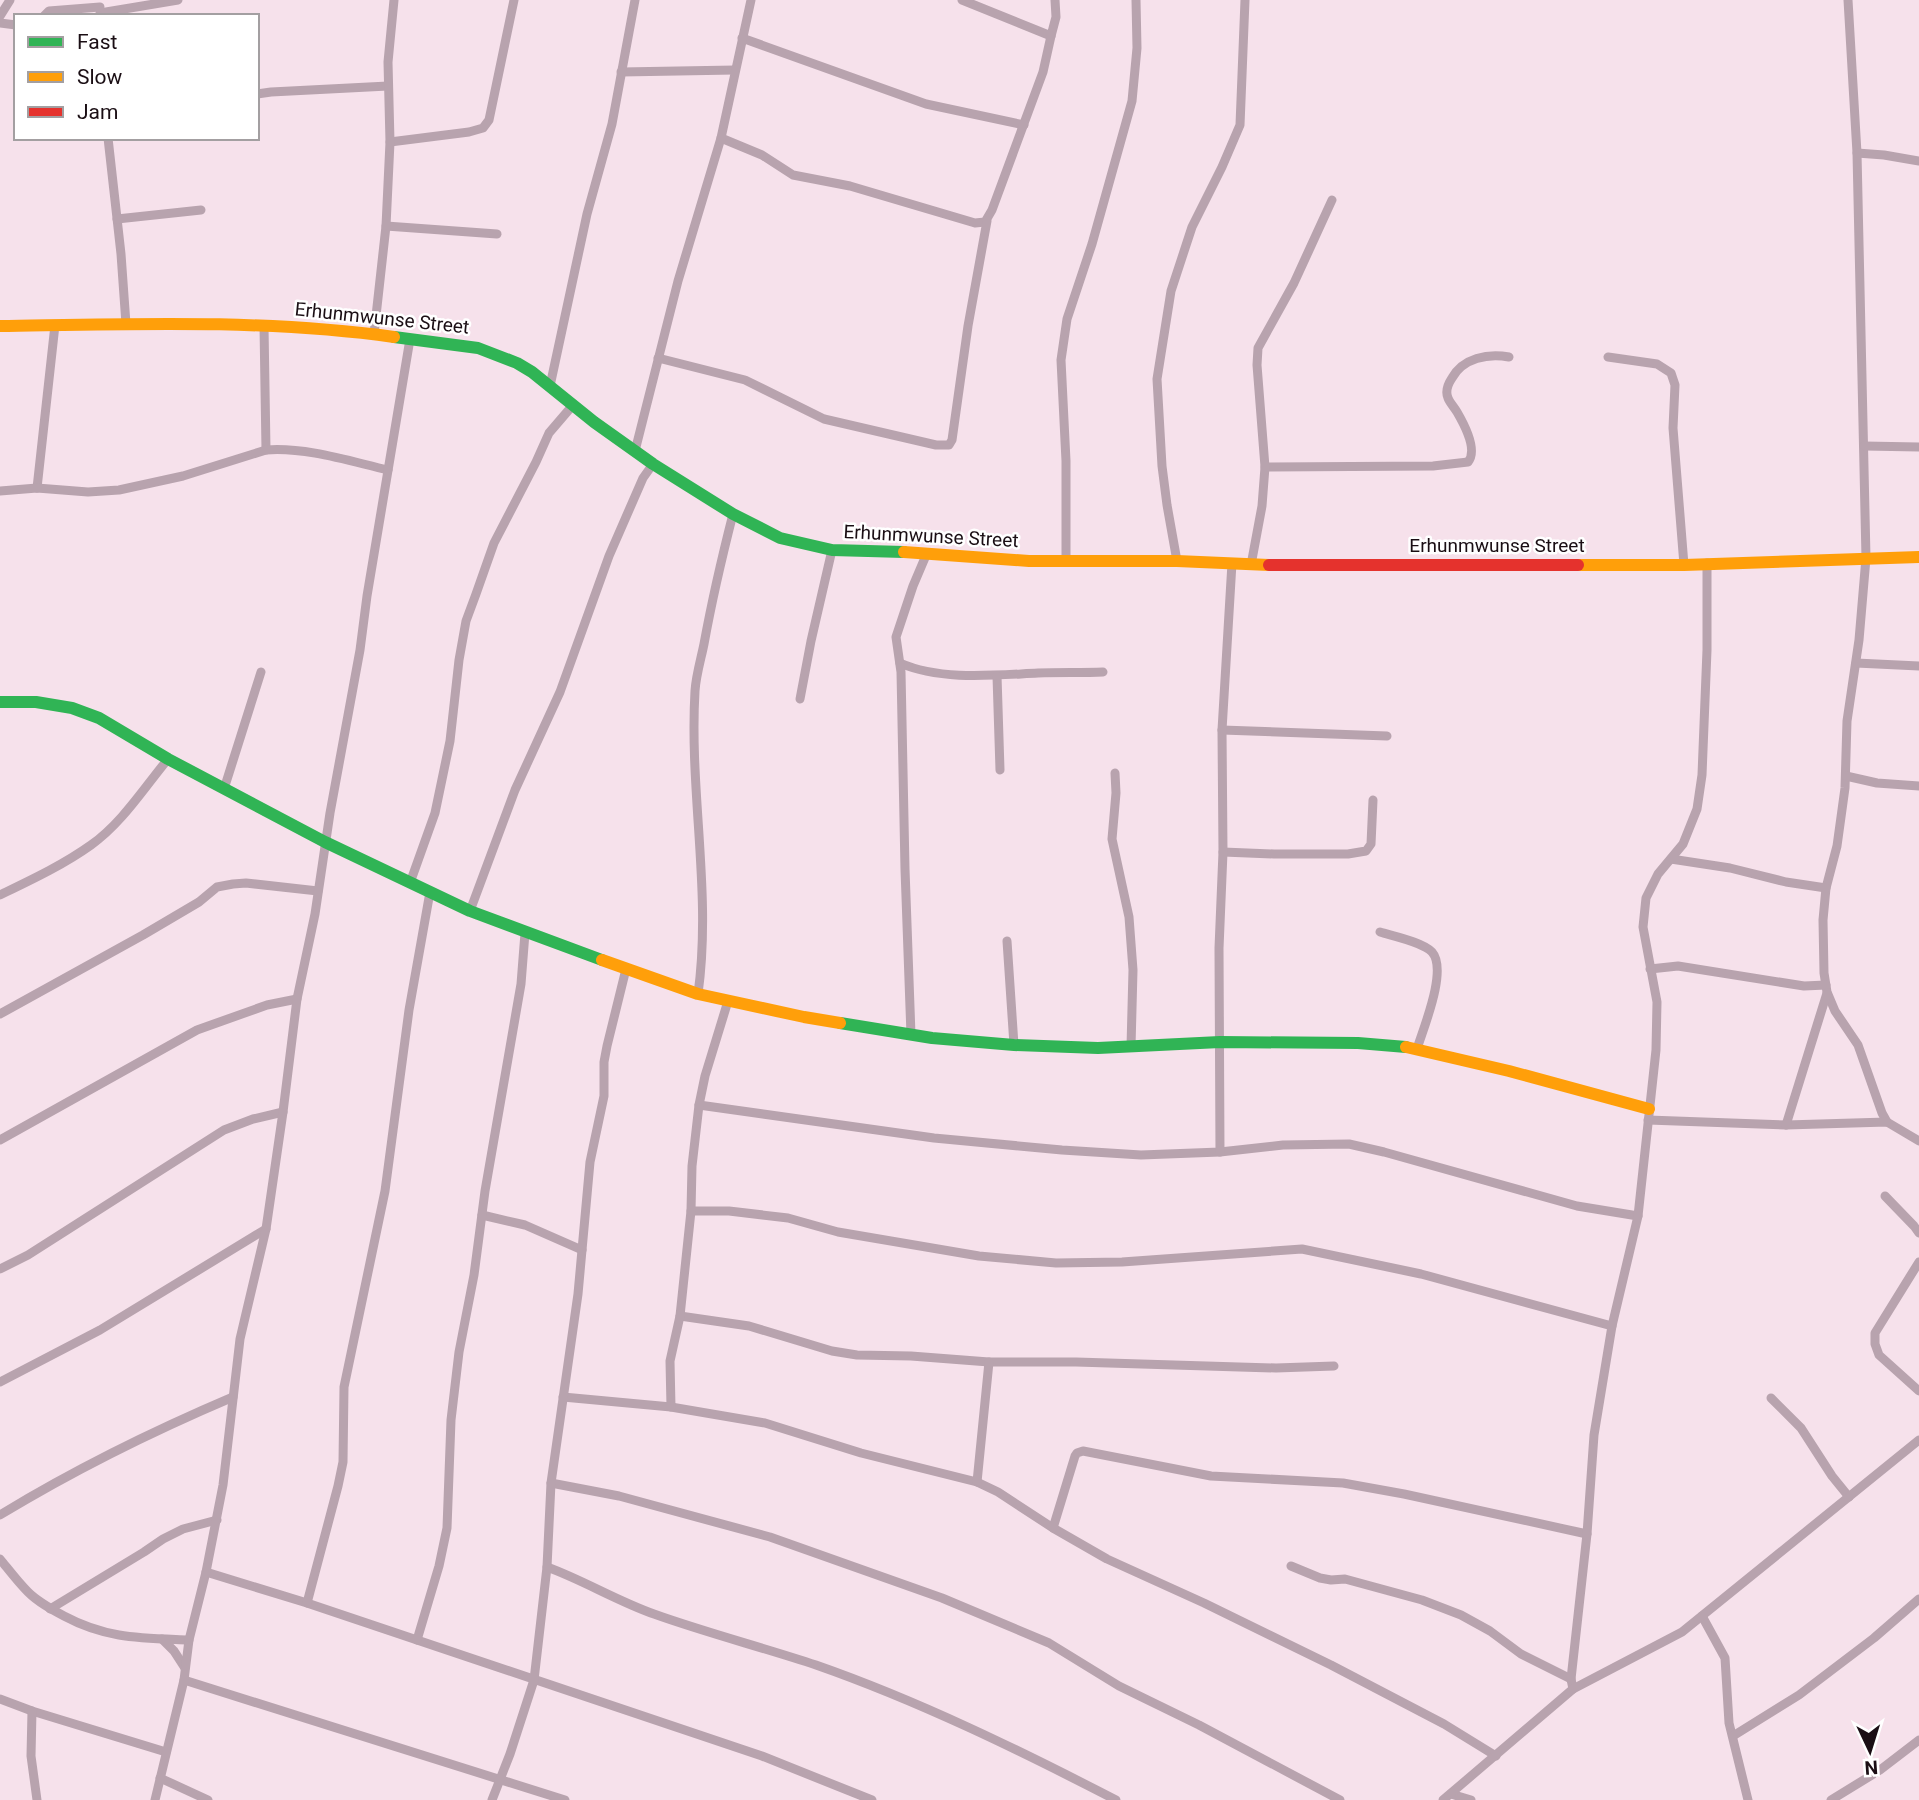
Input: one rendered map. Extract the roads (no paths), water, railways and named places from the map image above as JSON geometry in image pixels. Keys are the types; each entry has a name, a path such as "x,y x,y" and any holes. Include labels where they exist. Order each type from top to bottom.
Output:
{"street":[{"path":"0,16 10,0"},
{"path":"46,14 49,11 100,9 178,0"},
{"path":"374,334 386,226 390,142 388,86 394,0"},
{"path":"390,142 483,128 489,120 514,0"},
{"path":"550,386 587,214 612,124 635,0"},
{"path":"635,452 678,281 721,138 751,0"},
{"path":"962,0 1051,36"},
{"path":"658,358 745,380 824,419 936,445 949,445 953,440 968,326 987,220 1043,72 1056,17 1055,0"},
{"path":"1066,562 1066,461 1061,359 1068,320 1132,101 1137,48 1136,0"},
{"path":"1177,561 1162,466 1157,379 1171,291 1192,227 1240,125 1245,0"},
{"path":"1848,0 1857,153 1866,558 1856,663 1847,721 1846,776 1837,846 1826,888 1824,973 1835,1011 1858,1045 1882,1114 1887,1122 1919,1141"},
{"path":"742,38 926,104 1024,125"},
{"path":"621,72 735,70"},
{"path":"259,94 388,86"},
{"path":"721,138 762,155 793,175 850,186 975,223 987,220"},
{"path":"108,140 126,324"},
{"path":"1857,153 1919,162"},
{"path":"1251,565 1262,506 1265,467 1256,365 1258,348 1294,283 1332,200"},
{"path":"117,219 201,210"},
{"path":"386,226 497,234"},
{"name":"Erhunmwunse Street","path":"0,326 264,326 374,334 478,348 517,363 532,372 635,452 733,514 780,538 832,550 1029,561 1177,561 1251,565 1684,565 1919,556"},
{"path":"37,488 55,326"},
{"path":"264,326 266,450"},
{"path":"155,1800 184,1680 189,1640 217,1520 240,1339 265,1229 298,999 360,650 366,596 410,339"},
{"path":"1265,467 1433,466 1468,461 1472,450 1459,417 1448,399 1447,389 1457,370 1467,362 1490,355 1509,357"},
{"path":"1608,357 1657,364 1671,373 1675,385 1673,428 1684,565"},
{"path":"410,883 435,813 450,741 464,634 475,594 494,543 549,433 573,405"},
{"path":"1864,446 1919,447"},
{"path":"0,491 37,488 88,492 120,490 183,476 266,450 294,450 388,470"},
{"path":"470,911 515,790 560,692 609,556 643,478 653,464"},
{"path":"698,994 703,960 703,913 694,756 695,688 733,514"},
{"path":"800,699 832,550"},
{"path":"911,1034 900,663 896,637 913,586 928,554"},
{"path":"1572,1684 1594,1435 1612,1326 1638,1216 1656,1050 1657,1002 1643,927 1646,898 1658,874 1684,844 1697,808 1702,775 1707,563"},
{"path":"1220,1152 1222,730 1232,564"},
{"path":"900,663 950,674 998,676 1103,672"},
{"path":"1856,663 1919,666"},
{"path":"225,789 261,672"},
{"path":"998,676 1000,770"},
{"path":"0,702 36,702 72,708 99,719 168,759 325,842 470,911 626,969 698,994 728,1001 804,1017 932,1038 1014,1045 1098,1048 1220,1042 1358,1043 1417,1049 1509,1071 1649,1114 1786,1125 1887,1122"},
{"path":"1222,730 1387,736"},
{"path":"0,895 45,873 93,844 123,816 168,759"},
{"path":"1115,773 1112,839 1129,916 1133,970 1131,1047"},
{"path":"1846,776 1877,783 1919,786"},
{"path":"1223,852 1348,854 1366,851 1371,844 1374,800"},
{"path":"1671,859 1826,888"},
{"path":"0,1014 199,902 217,887 246,883 318,891"},
{"path":"307,1603 338,1486 342,1462 344,1387 385,1191 408,1010 430,892"},
{"path":"1380,932 1422,946 1433,953 1438,965 1436,989 1417,1049"},
{"path":"417,1640 439,1566 447,1528 451,1420 459,1352 474,1275 520,985 525,933"},
{"path":"1007,941 1014,1045"},
{"path":"1650,969 1678,966 1827,989"},
{"path":"492,1800 534,1680 547,1567 551,1483 578,1294 590,1162 604,1096 604,1062 626,969"},
{"path":"1786,1125 1827,989"},
{"path":"0,1140 197,1030 267,1005 298,999"},
{"path":"671,1407 670,1361 680,1316 699,1105 728,1001"},
{"path":"699,1105 934,1138 1141,1155 1220,1152 1283,1145 1349,1144 1577,1206 1638,1216"},
{"path":"0,1269 28,1255 224,1130 283,1112"},
{"path":"1885,1196 1919,1233"},
{"path":"691,1211 729,1212 788,1219 838,1232 979,1256 1056,1263 1122,1262 1303,1249 1421,1275 1612,1326"},
{"path":"482,1215 525,1225 582,1250"},
{"path":"0,1381 100,1330 265,1229"},
{"path":"1919,1262 1875,1333 1879,1355 1919,1391"},
{"path":"680,1316 749,1326 832,1351 857,1355 911,1356 989,1363 1076,1362 1276,1368 1334,1366"},
{"path":"977,1482 989,1363"},
{"path":"0,1515 45,1488 175,1422 233,1397"},
{"path":"563,1397 671,1407 765,1423 861,1453 977,1482 1107,1559 1331,1665 1444,1724 1496,1756"},
{"path":"1771,1398 1801,1428 1849,1497"},
{"path":"1447,1797 1496,1756 1572,1684 1682,1632 1919,1440"},
{"path":"1053,1528 1075,1456 1083,1451 1211,1476 1343,1483 1587,1534"},
{"path":"551,1483 620,1496 770,1537 942,1598 1049,1643 1119,1686 1340,1800"},
{"path":"50,1609 163,1539 183,1529 217,1520"},
{"path":"0,1559 29,1593 50,1609 79,1625 97,1632 131,1638 189,1640"},
{"path":"1291,1566 1331,1580 1345,1579 1422,1600 1461,1615 1572,1684"},
{"path":"547,1567 652,1613 817,1666 929,1710 1116,1800"},
{"path":"206,1572 307,1603 762,1756 872,1800"},
{"path":"1733,1736 1799,1695 1874,1638 1919,1599"},
{"path":"1702,1616 1725,1658 1729,1723 1748,1800"},
{"path":"162,1639 185,1668"},
{"path":"184,1680 565,1800"},
{"path":"0,1699 166,1752"},
{"path":"32,1711 31,1756 37,1800"},
{"path":"1831,1800 1880,1770 1919,1740"},
{"path":"160,1778 208,1800"},
{"path":"1447,1797 1471,1800"}]}
